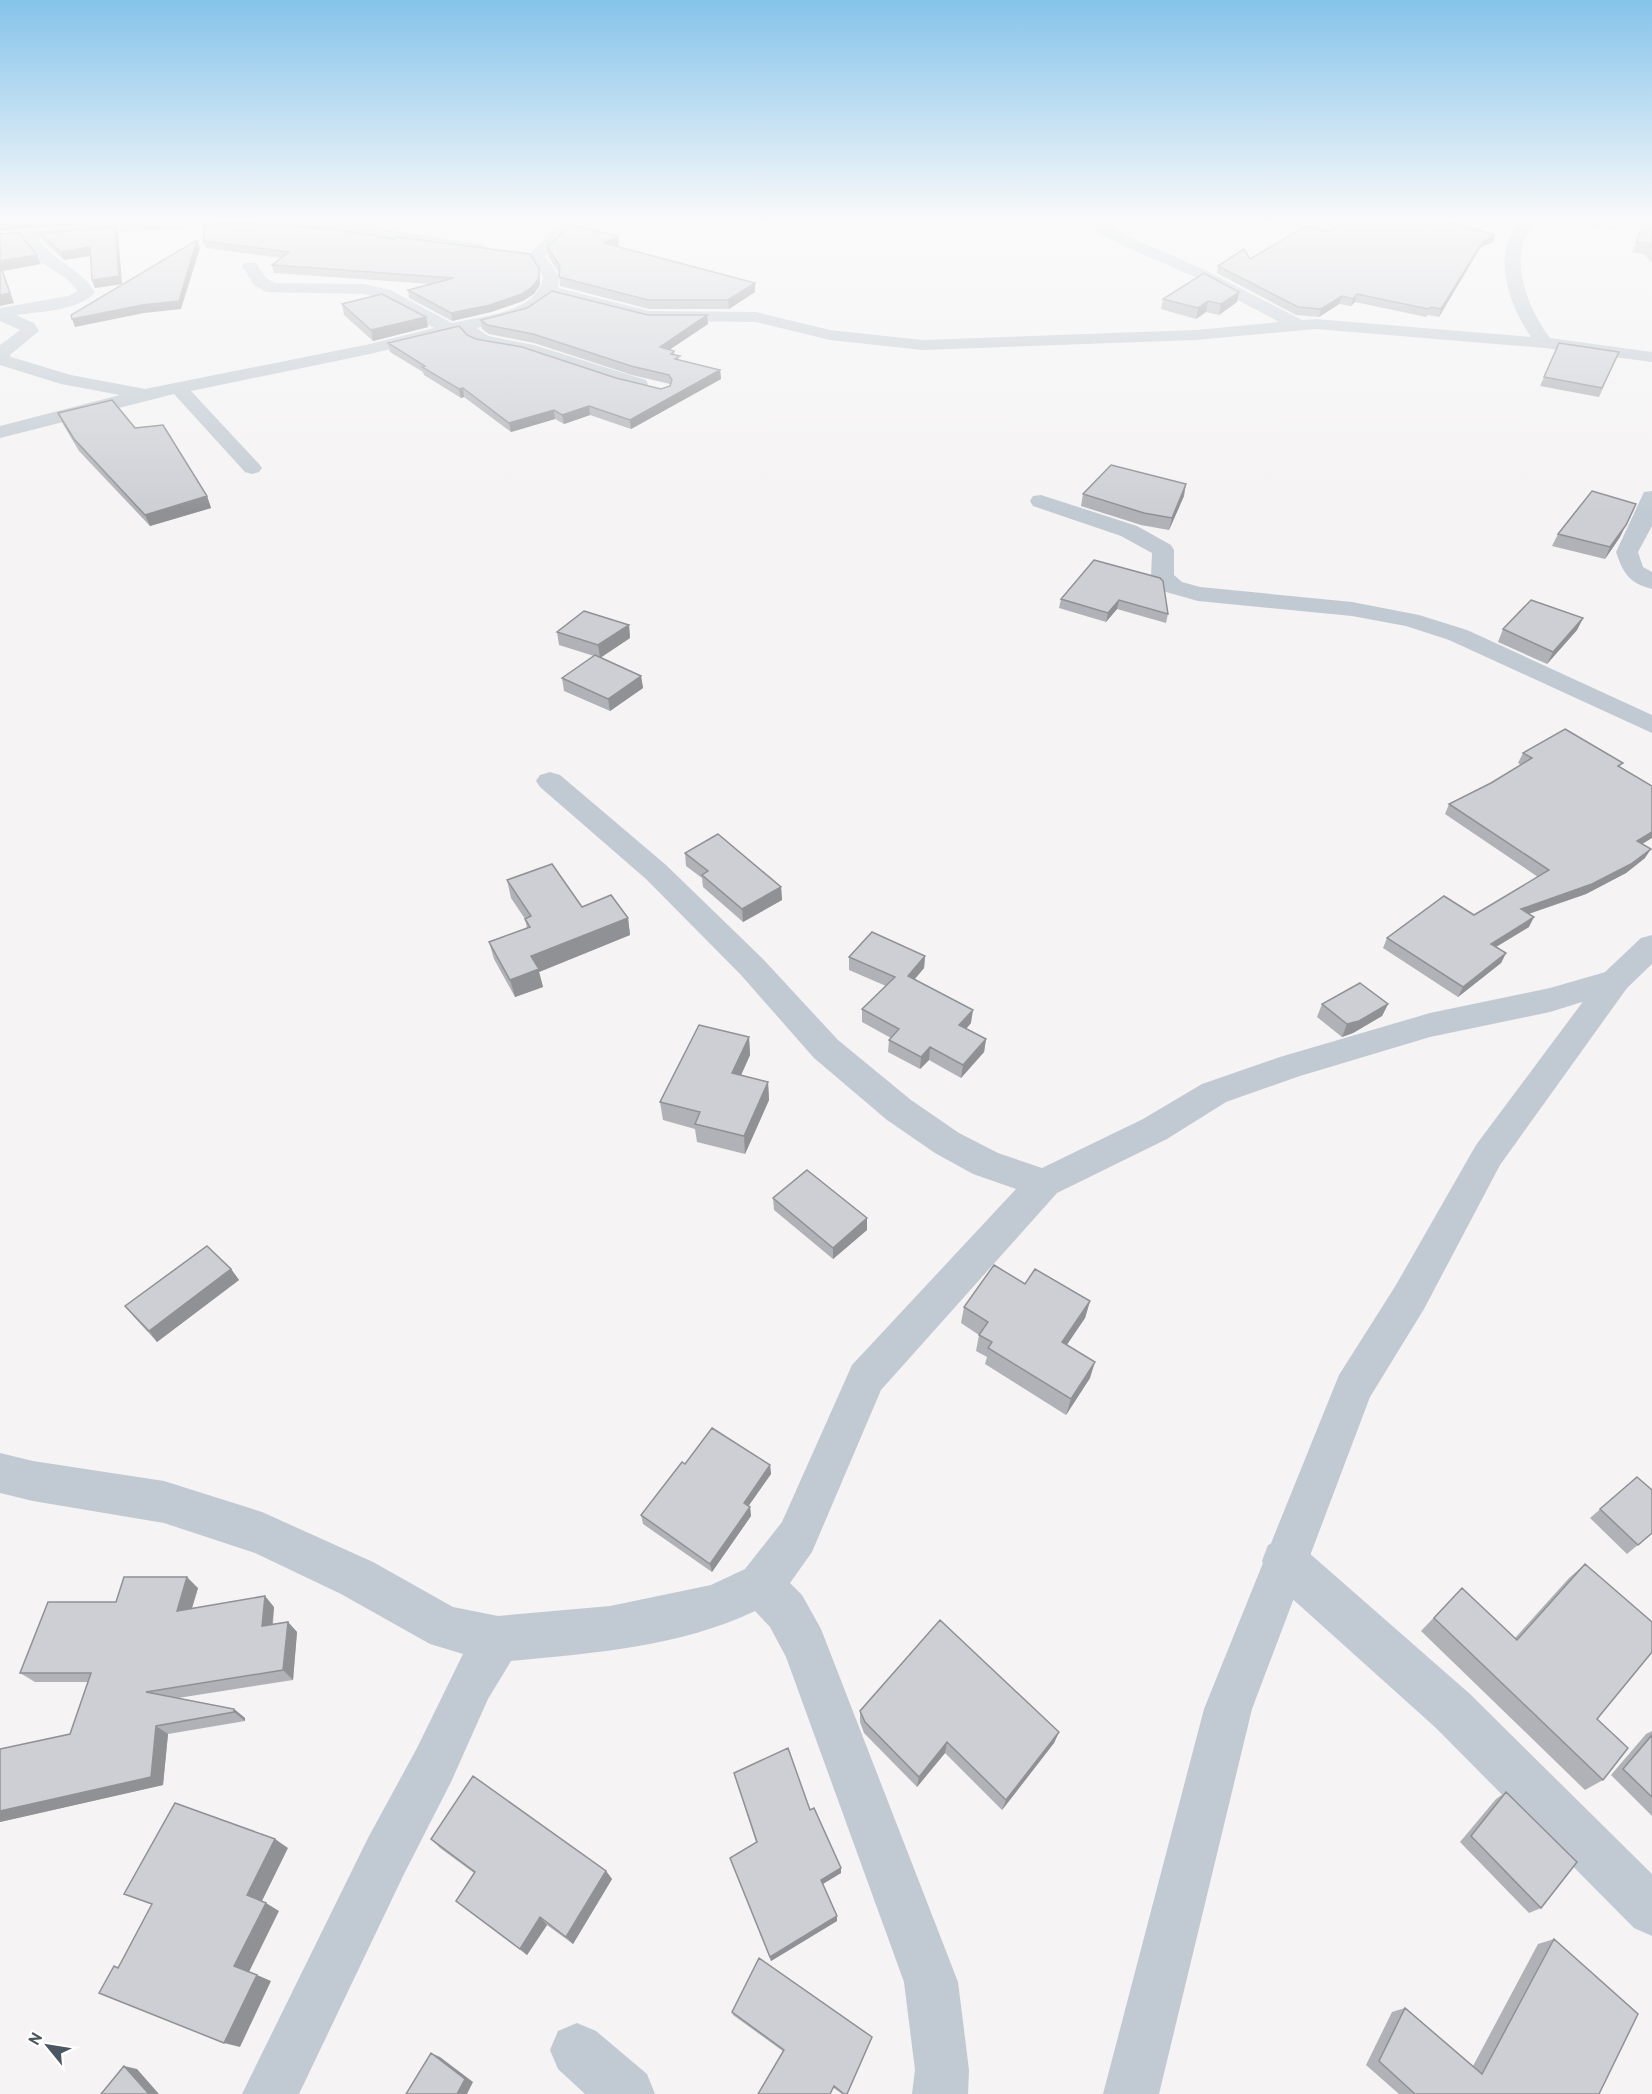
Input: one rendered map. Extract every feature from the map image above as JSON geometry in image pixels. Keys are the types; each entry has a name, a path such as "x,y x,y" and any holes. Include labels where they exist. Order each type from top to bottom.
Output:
{"street":[{"path":"4,316 28,327 30,332 1,353 2,360 68,380 147,394"},
{"path":"432,316 484,341 528,349 616,379 654,388"},
{"path":"0,432 147,394 370,349 499,316"},
{"path":"648,316 756,317 830,335 923,345 1196,335 1296,324 1544,342 1652,357"},
{"path":"1280,316 1296,324"},
{"path":"1527,316 1544,342"},
{"path":"179,388 252,468"},
{"path":"1652,497 1641,526 1627,552 1634,570 1652,582"},
{"path":"1041,501 1129,531 1163,550 1162,577 1174,587 1198,594 1352,609 1411,620 1458,635 1652,725"},
{"path":"550,781 656,872 752,967 826,1049 899,1110 947,1143 986,1164 1044,1183"},
{"path":"1131,2094 1228,1709 1353,1388 1410,1298 1488,1155 1616,980 1652,946"},
{"path":"0,1473 33,1481 164,1502 262,1534 357,1578 446,1628 498,1639 610,1629 714,1607 761,1585 797,1537 866,1378 1044,1183 1155,1129 1214,1094 1280,1070 1430,1024 1550,1000 1616,980"},
{"path":"1284,1561 1453,1711 1652,1910"},
{"path":"761,1585 786,1611 805,1645 931,1982 942,2070 940,2094"},
{"path":"270,2094 334,1967 386,1856 434,1765 472,1683 498,1639"},
{"path":"577,2050 627,2094"}],"building":[{"path":"71,316 88,316 72,319"},
{"path":"355,316 426,317 371,330"},
{"path":"497,316 706,316 660,347 674,351 671,354 680,356 675,359 720,370 630,420 589,406 562,415 554,410 509,423 463,388 459,389 422,367 425,366 388,343 459,326 467,335 476,339 522,347 616,378 661,389 670,386 672,380 669,375 631,366 533,334 487,325 481,320"},
{"path":"1559,343 1619,352 1602,388 1544,377"},
{"path":"112,400 135,428 163,425 207,496 145,515 74,439 58,413"},
{"path":"1111,465 1186,484 1172,518 1144,513 1083,494"},
{"path":"1592,491 1636,504 1626,525 1610,547 1558,534"},
{"path":"1094,560 1160,578 1163,581 1168,614 1119,600 1108,613 1061,599"},
{"path":"1531,600 1583,618 1553,652 1503,629"},
{"path":"584,611 629,625 598,645 557,632"},
{"path":"595,655 641,676 608,699 562,678"},
{"path":"1565,729 1623,763 1618,766 1652,786 1652,832 1637,841 1651,849 1631,864 1592,884 1521,909 1534,917 1491,944 1506,953 1463,987 1387,938 1444,896 1474,915 1549,870 1449,804 1491,783 1532,758 1523,753"},
{"path":"718,834 781,887 742,909 702,875 708,871 685,853"},
{"path":"552,864 582,907 611,895 628,918 531,956 539,969 510,980 489,942 530,927 525,919 531,916 507,880"},
{"path":"872,932 925,956 908,976 973,1010 959,1025 986,1039 963,1065 930,1047 921,1057 889,1040 899,1029 862,1009 895,977 849,957"},
{"path":"1360,983 1388,1004 1359,1021 1347,1024 1322,1004"},
{"path":"699,1025 749,1037 732,1073 768,1082 744,1136 695,1124 700,1112 660,1102"},
{"path":"807,1170 867,1218 833,1248 773,1198"},
{"path":"207,1246 231,1269 149,1331 125,1306"},
{"path":"994,1265 1025,1284 1035,1269 1090,1301 1062,1342 1095,1362 1071,1399 988,1348 992,1342 979,1335 988,1322 964,1307"},
{"path":"712,1428 770,1465 744,1503 750,1507 710,1564 641,1515 682,1462 685,1464"},
{"path":"1637,1477 1652,1490 1652,1533 1638,1545 1600,1509"},
{"path":"1585,1564 1652,1622 1652,1652 1597,1719 1628,1748 1603,1780 1434,1618 1462,1588 1517,1640"},
{"path":"124,1577 187,1577 177,1611 265,1596 262,1626 288,1622 283,1670 146,1692 234,1709 234,1712 156,1726 151,1777 0,1811 0,1749 70,1734 91,1673 20,1673 48,1602 116,1602"},
{"path":"940,1620 1059,1732 1006,1800 947,1742 919,1777 865,1722 860,1711"},
{"path":"1652,1735 1652,1797 1623,1769"},
{"path":"788,1748 810,1810 814,1808 841,1868 821,1880 837,1916 770,1957 730,1858 757,1842 734,1773"},
{"path":"473,1776 606,1871 566,1937 540,1917 520,1949 456,1901 475,1872 431,1839"},
{"path":"1506,1792 1577,1862 1541,1908 1471,1836"},
{"path":"175,1803 275,1839 247,1895 266,1903 234,1966 257,1975 224,2043 99,1993 114,1966 118,1968 152,1904 124,1894"},
{"path":"1554,1939 1638,2014 1599,2094 1415,2094 1379,2061 1405,2008 1482,2074"},
{"path":"759,1958 872,2037 847,2094 834,2086 830,2094 758,2094 784,2050 732,2012"},
{"path":"431,2053 465,2079 457,2094 406,2094"},
{"path":"124,2066 149,2094 101,2094"}]}
